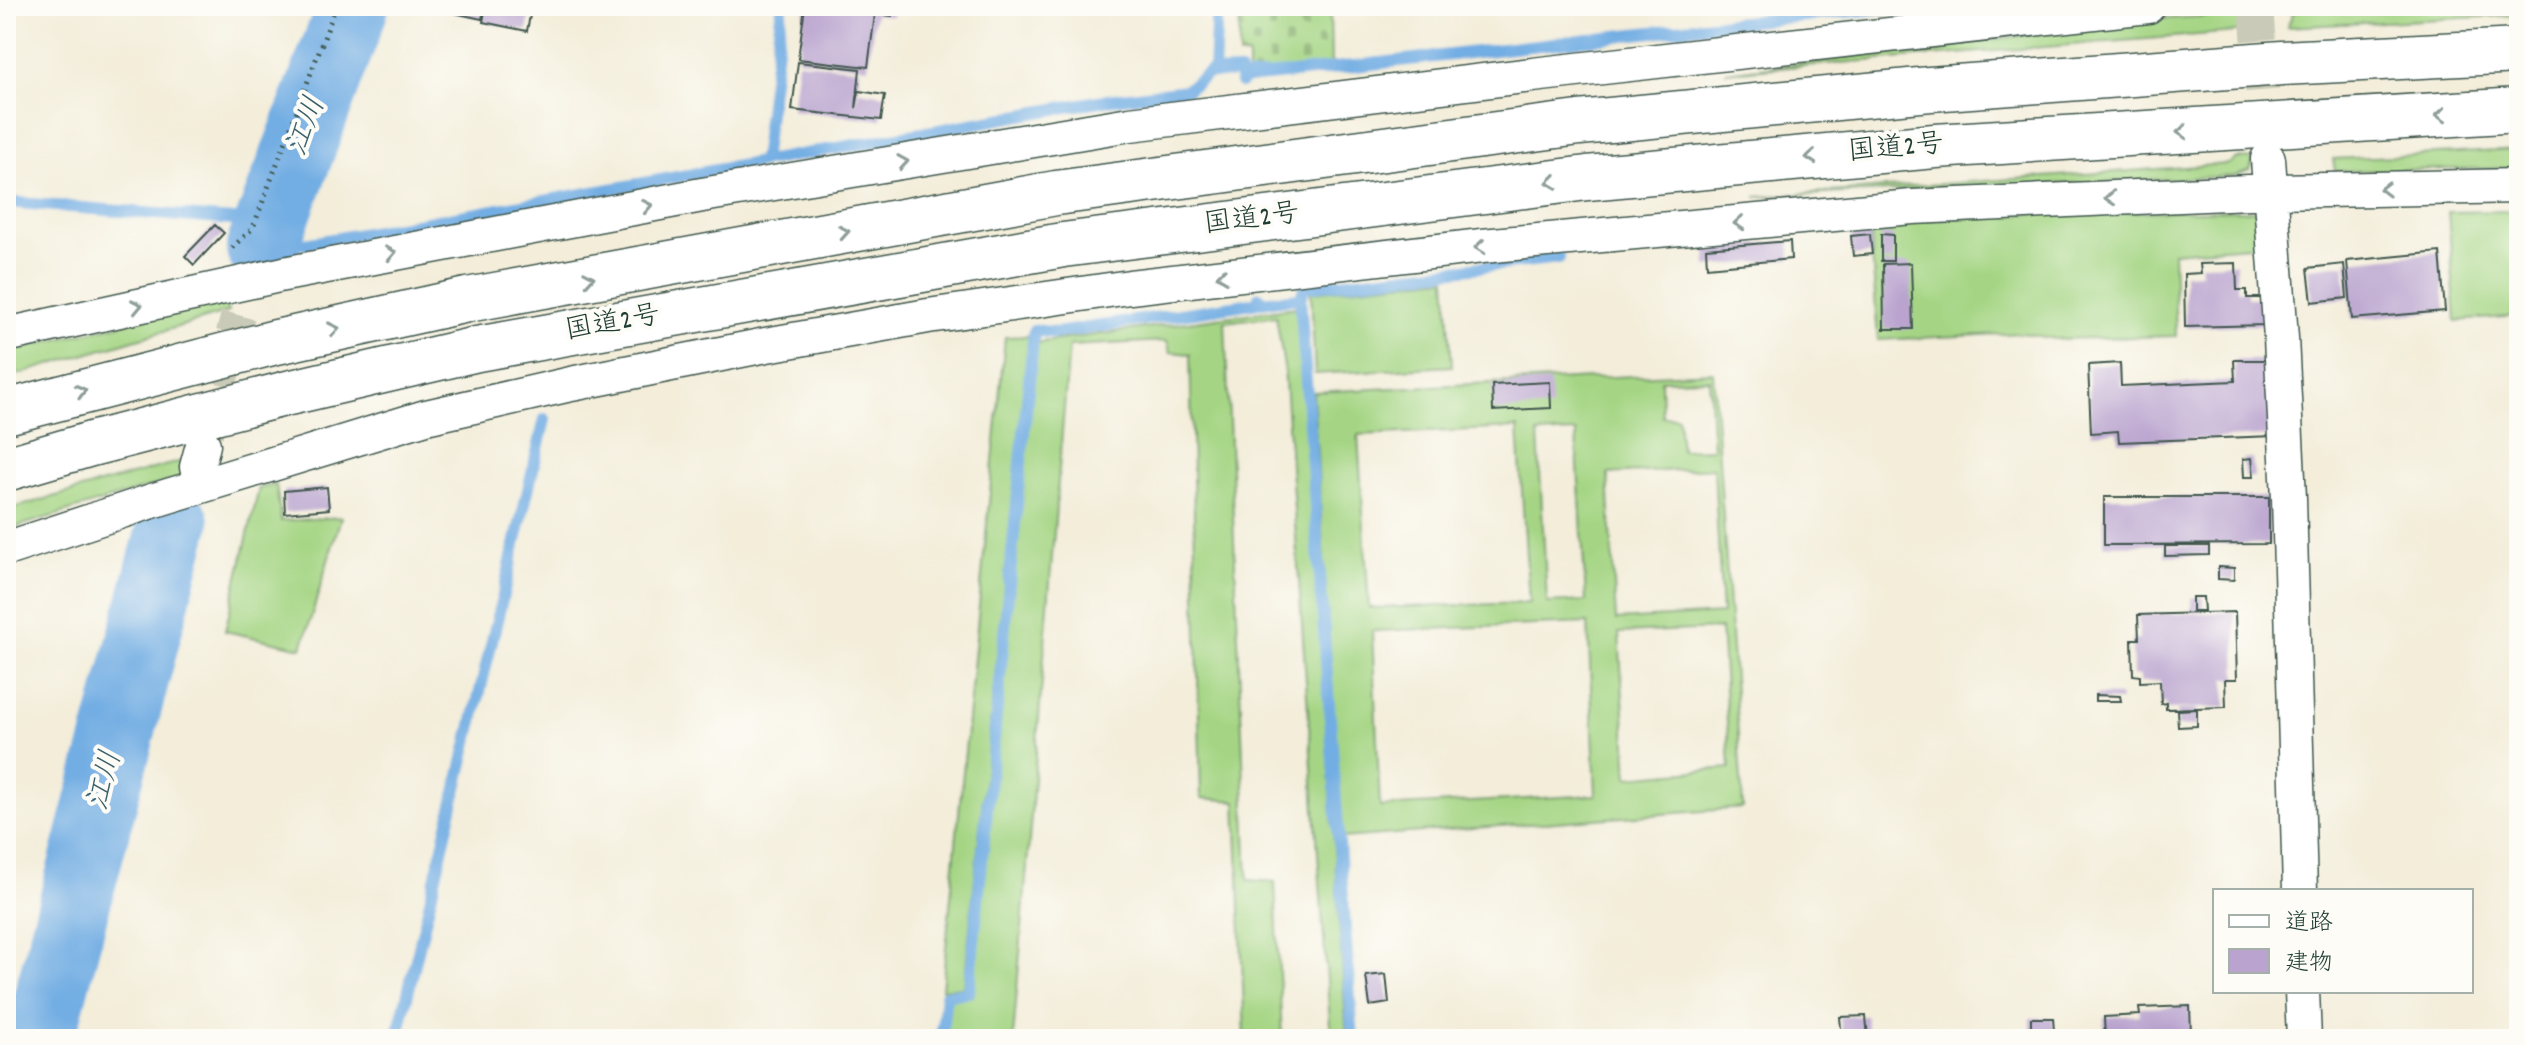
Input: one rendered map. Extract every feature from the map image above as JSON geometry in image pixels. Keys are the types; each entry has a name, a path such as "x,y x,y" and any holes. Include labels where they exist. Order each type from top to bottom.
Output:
{"highway":[{"name":"国道2号","path":"6,412 257,347 467,300 1056,193 1609,120 1930,89 2282,63 2519,51"},
{"name":"国道2号","path":"6,469 284,394 477,349 1063,245 1619,175 1935,146 2519,110"}],"street":[{"path":"6,335 236,300 300,271 702,195 1130,124 1556,72 2148,6"},
{"path":"6,549 426,417 766,345 1036,300 1482,246 2270,175 2519,186"},
{"path":"2270,175 2289,498 2300,889"},
{"path":"203,445 197,467 203,485"},
{"path":"2302,993 2304,1039"}],"path":[{"path":"253,228 336,6"}],"green space":[{"path":"1240,6 1330,6 1331,65 1248,75 1248,55 1239,56"},
{"path":"2307,6 2519,6 2519,15 2287,27 2293,13"},
{"path":"2230,15 2242,20 2250,31 1725,72 2162,19"},
{"path":"2519,150 2519,168 2335,171 2333,159"},
{"path":"2237,158 2254,159 2249,170 2235,176 1756,197 2228,164"},
{"path":"2255,210 2261,245 2173,252 2176,336 2056,339 2022,333 1878,340 1870,223 2039,213"},
{"path":"2519,211 2519,316 2456,321 2448,212"},
{"path":"1446,278 1452,366 1315,374 1311,292"},
{"path":"224,299 228,312 6,378 6,352"},
{"path":"1298,307 1347,1039 1331,1039 1284,367 1276,316 1225,322 1248,880 1275,882 1282,1039 1245,1039 1236,801 1201,798 1190,354 1170,352 1167,341 1069,346 1013,1039 945,1039 948,999 973,996 1036,343"},
{"path":"1029,336 964,987 942,989 1005,337"},
{"path":"1713,372 1743,808 1342,838 1313,392","holes":["1709,379 1713,449 1681,450 1678,417 1662,416 1661,380","1518,428 1529,603 1369,608 1358,435","1576,432 1586,601 1547,603 1538,434","1714,468 1722,614 1616,620 1608,474","1588,623 1596,795 1380,807 1372,631","1721,629 1730,768 1628,777 1619,633"]},
{"path":"185,460 183,477 6,530 6,510"},
{"path":"276,485 281,521 341,517 302,648 225,631 259,488"}],"building":[{"path":"422,6 485,6 482,19"},
{"path":"486,6 531,10 527,31 483,22"},
{"path":"805,6 893,6 892,16 875,14 868,67 798,59"},
{"path":"798,62 860,69 856,108 859,91 885,95 881,120 792,110"},
{"path":"215,225 224,233 194,265 185,256"},
{"path":"1870,234 1872,254 1853,256 1851,236"},
{"path":"1881,234 1893,235 1893,261 1881,261"},
{"path":"1790,241 1791,259 1707,267 1706,248"},
{"path":"2440,252 2445,311 2352,319 2347,261"},
{"path":"1911,263 1913,329 1884,329 1883,264"},
{"path":"2236,263 2237,290 2247,290 2247,298 2264,298 2265,325 2185,327 2184,274 2201,273 2200,264"},
{"path":"2344,264 2347,298 2312,302 2308,268"},
{"path":"2234,360 2268,360 2274,436 2119,442 2118,431 2091,433 2088,365 2120,363 2121,386 2235,381"},
{"path":"1550,382 1551,408 1493,411 1492,385"},
{"path":"2252,458 2254,477 2244,477 2243,459"},
{"path":"327,487 329,509 285,513 284,491"},
{"path":"2104,497 2269,497 2269,544 2104,545"},
{"path":"2165,546 2209,546 2209,555 2165,556"},
{"path":"2218,567 2234,568 2234,580 2218,579"},
{"path":"2192,597 2203,597 2204,611 2192,611"},
{"path":"2235,612 2237,679 2225,679 2226,707 2166,709 2166,703 2161,704 2160,681 2140,682 2140,676 2133,675 2132,639 2139,639 2138,615"},
{"path":"2095,695 2120,696 2121,701 2095,701"},
{"path":"2197,709 2197,726 2178,727 2177,710"},
{"path":"1386,974 1389,1003 1370,1006 1366,976"},
{"path":"2190,1006 2191,1036 2208,1035 2209,1039 2105,1039 2104,1017 2140,1015 2139,1008"},
{"path":"1866,1016 1868,1039 1842,1039 1840,1017"},
{"path":"2031,1018 2053,1018 2054,1031 2031,1032"},
{"path":"2064,1032 2064,1039 2044,1039 2043,1033"}],"waterway":[{"name":"江川","path":"262,248 353,6"},
{"path":"763,161 782,6"},
{"path":"1217,6 1214,73 1240,72 1241,83"},
{"path":"1240,79 1905,6"},
{"path":"264,241 305,244 1099,101 1186,90 1215,68"},
{"path":"6,202 271,223"},
{"path":"1300,298 1305,287 1559,258"},
{"path":"1259,297 1259,302 1300,298 1353,1039"},
{"path":"941,1039 946,995 969,992 1034,330 1056,333 1259,302"},
{"path":"397,1039 545,419"},
{"name":"江川","path":"39,1039 174,523"}],"tunnel":[{"path":"2256,6 2267,151"},
{"path":"206,433 238,315"}]}
